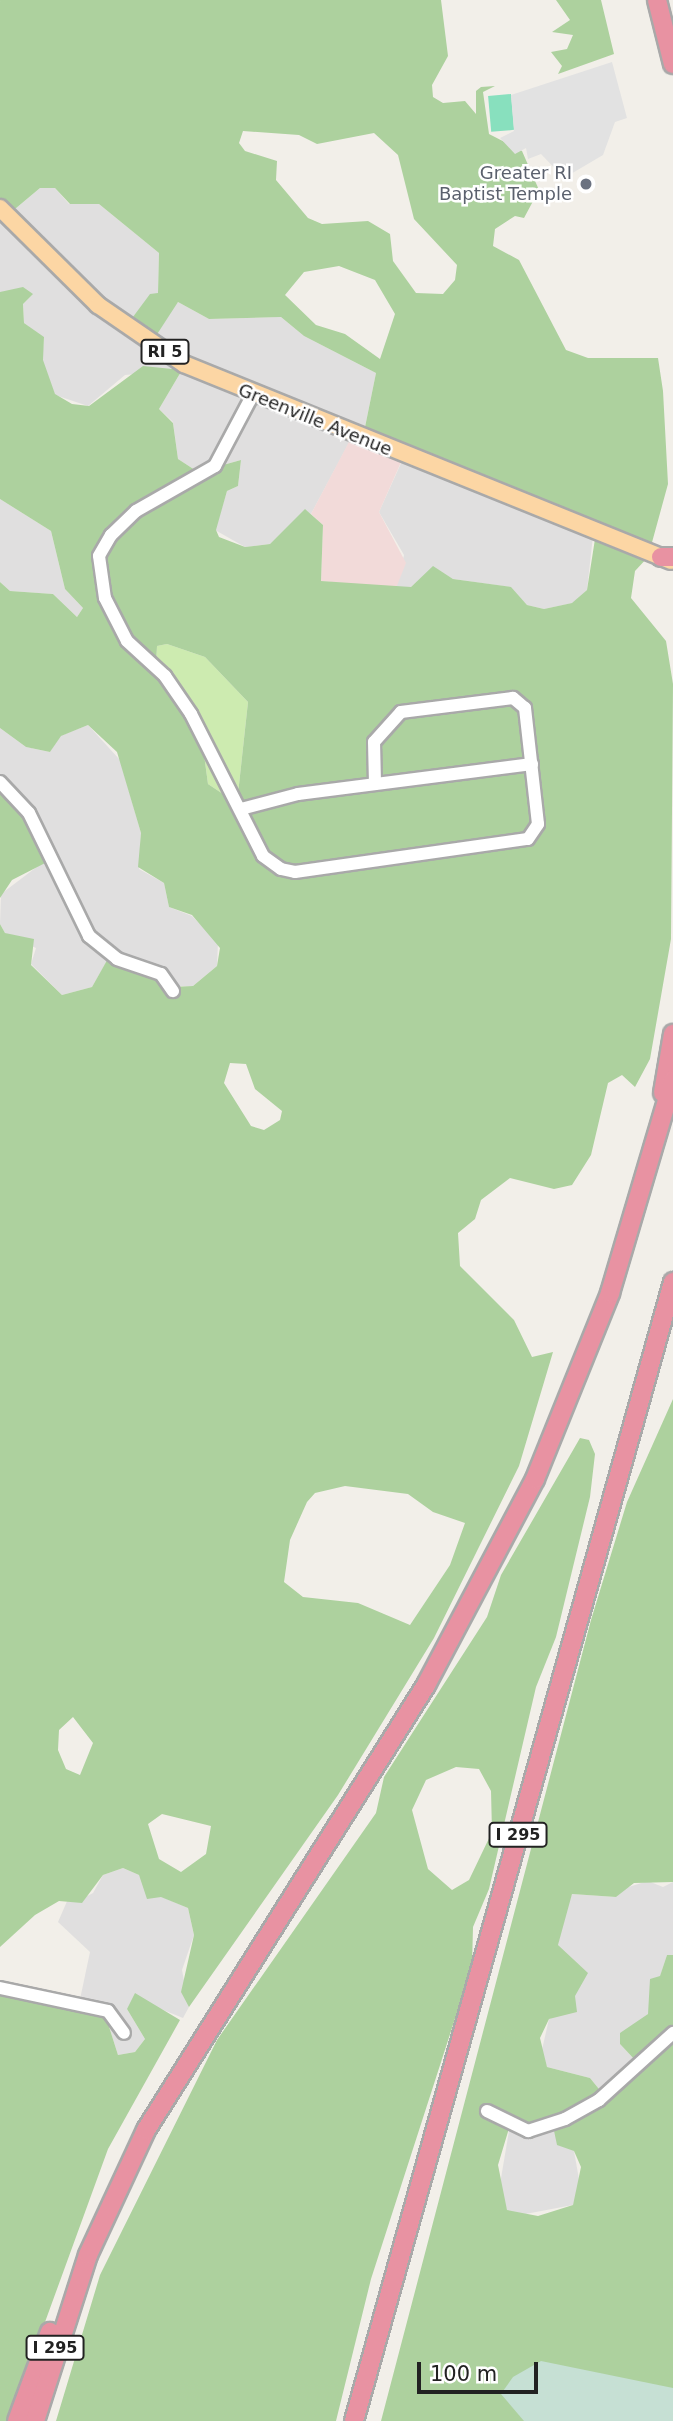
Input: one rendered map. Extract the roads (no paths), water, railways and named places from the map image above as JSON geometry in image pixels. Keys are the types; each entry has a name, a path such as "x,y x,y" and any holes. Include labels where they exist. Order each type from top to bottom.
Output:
{"highway":[{"path":"657,0 673,64"},
{"path":"654,1154 673,1034"},
{"name":"I 295","path":"35,2421 80,2276 170,2088 401,1727 497,1558 580,1372 654,1154 673,1080"},
{"name":"I 295","path":"355,2421 673,1282"},
{"path":"17,2421 47,2338 80,2276"}],"main road":[{"name":"Greenville Avenue","path":"0,208 130,330 252,397 669,558"}],"street":[{"path":"252,397 215,466 136,511 111,535 98,572 127,641 165,676 241,809 263,856 295,872 528,839 538,816 524,708 513,698 408,709 374,742 375,784"},
{"path":"241,809 263,799 532,764"},
{"path":"0,782 27,808 89,936 117,959 161,974 173,991"},
{"path":"0,1988 108,2011 124,2033"},
{"path":"487,2111 527,2131 565,2119 599,2100 673,2034"}],"place":[{"name":"Greater RI Baptist Temple","path":"586,184"}]}
